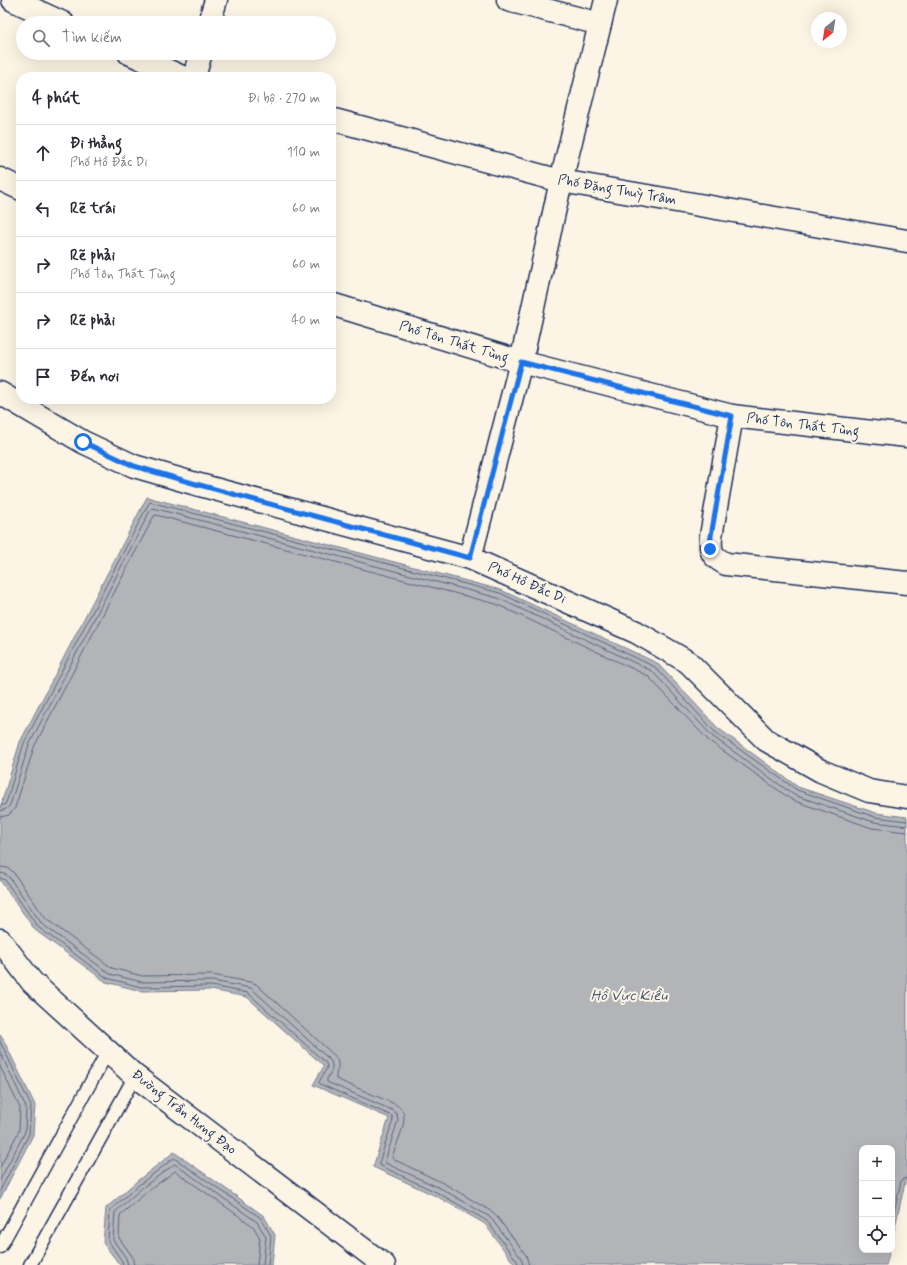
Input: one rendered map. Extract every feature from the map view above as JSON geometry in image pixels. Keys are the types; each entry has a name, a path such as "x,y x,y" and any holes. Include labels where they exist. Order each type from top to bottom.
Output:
{"street":[{"path":"13,0 48,16"},
{"path":"211,16 216,0"},
{"path":"508,0 600,24"},
{"path":"470,558 521,362 561,181 606,0"},
{"path":"144,60 171,72"},
{"path":"195,72 199,60"},
{"name":"Phố Đặng Thuỳ Trâm","path":"336,120 561,181 907,240"},
{"path":"0,179 16,187"},
{"name":"Phố Tôn Thất Tùng","path":"336,306 521,362 732,416 907,436"},
{"name":"Phố Hồ Đắc Di","path":"0,393 16,402"},
{"name":"Phố Hồ Đắc Di","path":"19,404 83,442 134,466 470,558 636,632 688,662 766,740 821,771 869,791 907,797"},
{"path":"732,416 711,536 710,549 715,558 726,564 907,583"},
{"name":"Đường Trần Hưng Đạo","path":"0,940 32,982 135,1076 384,1265"}],"lane":[{"path":"0,1247 108,1051"},
{"path":"30,1265 135,1076"}],"water":[{"name":"Hồ Vực Kiều","path":"147,497 501,590 657,663 718,728 798,787 876,813 907,817 907,1174 895,1227 895,1145 859,1145 859,1253 889,1253 886,1265 515,1265 485,1224 438,1197 373,1167 389,1118 313,1085 324,1066 247,997 211,990 141,991 106,982 35,930 0,880 0,808 20,742"},
{"path":"0,1035 35,1105 33,1135 0,1199"},
{"path":"174,1152 264,1216 275,1235 272,1265 120,1265 103,1243 106,1208"}],"route":[{"path":"83,442 134,466 470,558 521,362 732,416 710,549"}]}
